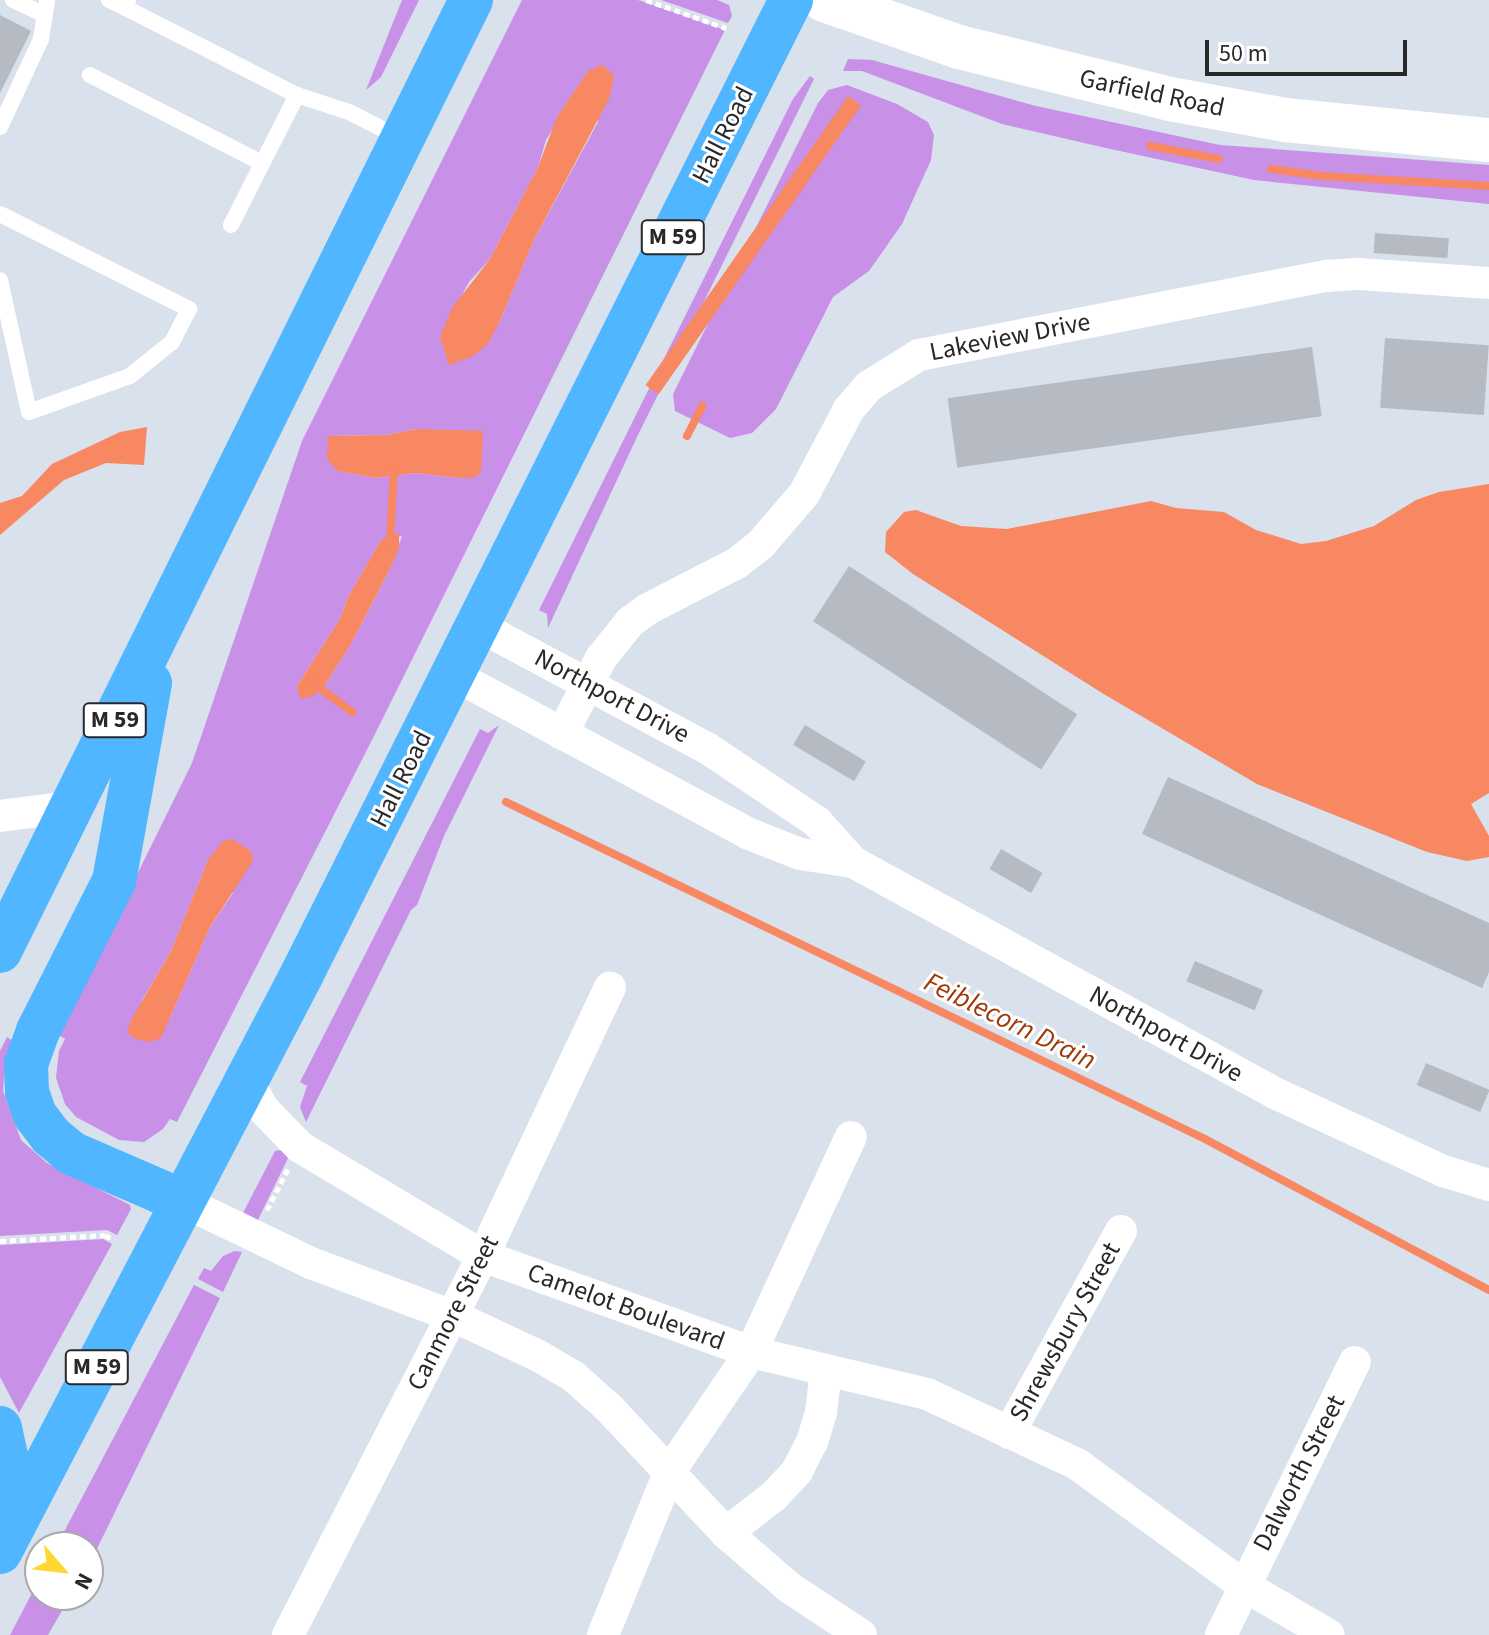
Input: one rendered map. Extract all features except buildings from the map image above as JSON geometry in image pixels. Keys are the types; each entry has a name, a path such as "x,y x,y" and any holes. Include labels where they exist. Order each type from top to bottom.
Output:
{"highway":[{"name":"M 59","path":"0,951 471,0"},
{"name":"Hall Road","path":"5,1542 247,1080 479,626 791,0"},
{"path":"159,634 114,881 26,1064 27,1092 35,1115 51,1136 71,1153 182,1201"},
{"path":"0,1428 6,1456 5,1542"}],"street":[{"name":"Garfield Road","path":"824,0 959,47 1170,99 1285,120 1489,140"},
{"name":"Lakeview Drive","path":"562,734 588,682 615,639 630,622 675,594 710,579 761,544 804,494 849,409 869,386 919,355 1327,276 1411,277 1489,283"},
{"name":"Northport Drive","path":"479,626 588,682 757,779 817,822 853,862 1277,1094 1443,1171 1489,1185"},
{"name":"Northport Drive","path":"454,675 747,833 800,854 853,862"},
{"path":"0,816 71,807"},
{"name":"Canmore Street","path":"288,1635 483,1256 610,987"},
{"name":"Camelot Boulevard","path":"247,1080 263,1109 300,1147 483,1256 751,1352 927,1394 1077,1464 1243,1585 1329,1635"},
{"path":"603,1635 670,1471 751,1352 851,1137"},
{"path":"182,1201 311,1263 453,1316 537,1355 573,1376 670,1471 726,1533 790,1588 861,1635"},
{"name":"Shrewsbury Street","path":"1009,1433 1121,1231"},
{"name":"Dalworth Street","path":"1221,1635 1355,1362"},
{"path":"726,1533 774,1496 797,1471 812,1442 821,1412 826,1371"}],"lane":[{"path":"0,127 41,39 46,8 13,0"},
{"path":"120,2 297,95 349,112 402,139"},
{"path":"90,75 262,163"},
{"path":"231,225 297,95"},
{"path":"0,214 189,309 172,342 130,376 29,412 0,280"}],"path":[{"path":"646,0 726,28"},
{"path":"266,1212 293,1159"},
{"path":"0,1241 105,1235 114,1240"}],"shaded area":[{"path":"402,0 419,0 381,77 366,90"},
{"path":"522,0 638,0 725,30 372,740 177,1122 170,1119 163,1129 144,1142 119,1140 76,1117 65,1104 56,1078 59,1051 65,1039 58,1035 192,763 302,441","holes":["588,71 598,122 534,240 499,323 440,337 469,282 490,259 538,167 546,140","417,429 460,478 415,473 376,478 338,471 328,445 329,436 387,435","402,536 390,569 351,644 323,688 304,698 297,686 340,619 348,597 381,540","208,860 233,893 210,927 169,1020 141,1002 171,951"]},
{"path":"661,0 717,0 729,5 732,16 728,23"},
{"path":"848,59 872,60 1036,106 1220,145 1489,165 1489,204 1254,180 1106,148 1002,124 862,71 843,71"},
{"path":"603,65 614,76 609,99 534,240 499,323 487,345 471,357 449,365 440,337 452,308 490,259 538,167 557,117 588,71"},
{"path":"810,76 814,79 637,437 548,628 547,614 539,610 793,99"},
{"path":"847,85 897,104 928,122 934,135 931,160 902,224 869,271 833,297 776,409 752,433 730,438 675,411 673,394 818,103 828,90"},
{"path":"848,96 861,105 659,394 646,385"},
{"path":"147,427 144,465 106,463 64,480 0,535 0,503 22,496 52,464 120,432"},
{"path":"417,429 483,431 481,471 476,477 415,473 376,478 337,471 327,459 328,436 387,435"},
{"path":"1489,484 1489,793 1471,804 1489,836 1489,857 1467,861 1427,852 1257,784 1102,693 913,574 885,552 886,532 904,512 916,510 961,526 1007,529 1151,501 1176,508 1224,512 1256,530 1301,544 1326,541 1374,526 1416,500 1439,492"},
{"path":"399,533 399,548 390,569 351,644 323,688 313,696 300,699 297,686 340,619 348,597 381,540"},
{"path":"499,725 444,836 417,905 411,910 306,1122 300,1107 307,1086 300,1082 480,729 488,733"},
{"path":"231,839 251,851 253,861 210,927 161,1038 150,1042 136,1039 127,1033 131,1020 171,951 208,860 223,841"},
{"path":"7,1037 13,1041 6,1058 3,1091 21,1140 47,1163 130,1205 131,1209 117,1235 107,1230 0,1236 0,1051"},
{"path":"281,1150 289,1156 256,1224 243,1213 275,1151"},
{"path":"103,1239 112,1244 19,1413 0,1377 0,1245"},
{"path":"235,1251 242,1252 223,1292 198,1279 204,1268 211,1271 223,1256"},
{"path":"194,1285 220,1298 104,1534 104,1531 64,1531"},
{"path":"24,1608 24,1611 62,1611 48,1635 10,1635"}],"waterway":[{"path":"1150,146 1219,159"},
{"path":"1271,169 1322,176 1489,186"},
{"path":"687,436 702,406"},
{"name":"Feiblecorn Drain","path":"390,542 394,468"},
{"name":"Feiblecorn Drain","path":"313,683 352,712"},
{"name":"Feiblecorn Drain","path":"506,802 1205,1139 1489,1290"}]}
